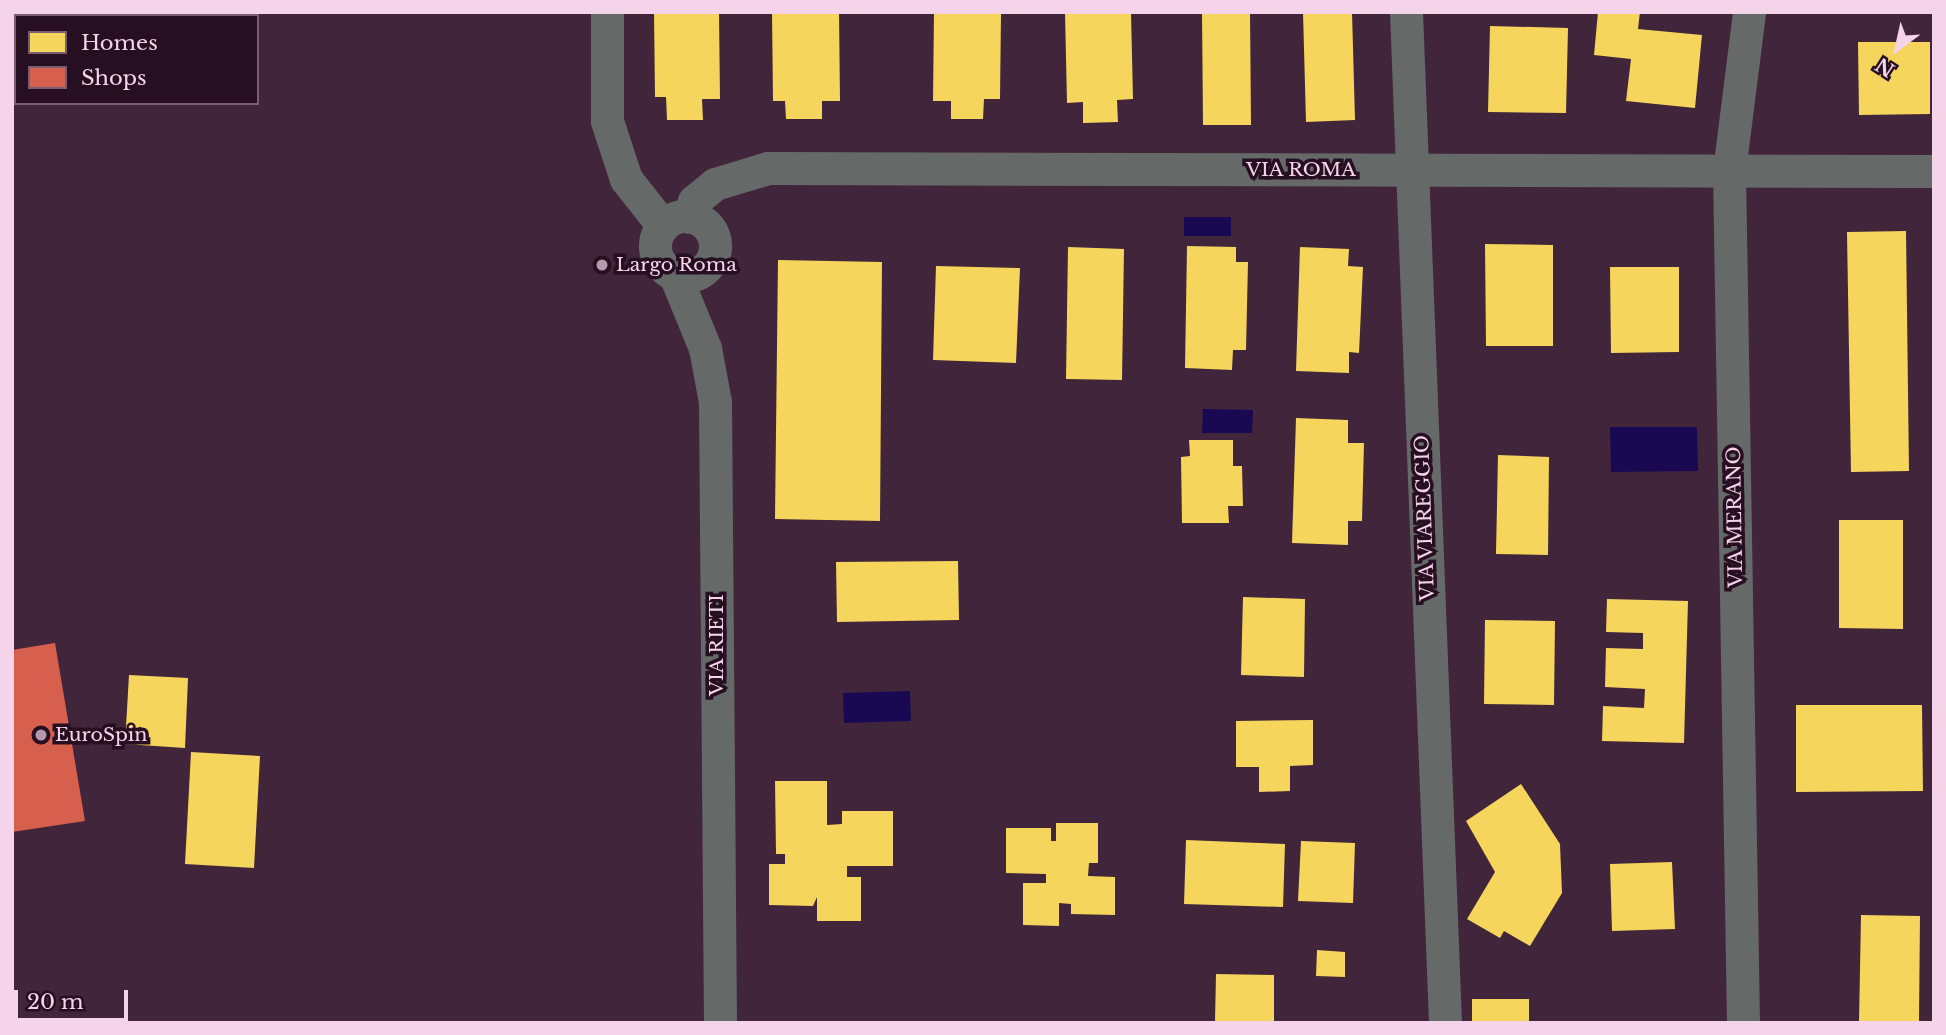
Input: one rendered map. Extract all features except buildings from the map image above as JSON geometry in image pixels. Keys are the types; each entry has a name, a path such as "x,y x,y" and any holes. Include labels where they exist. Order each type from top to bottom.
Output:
{"street":[{"path":"607,12 607,121 626,179 677,221 712,234 714,253 695,275 675,275 656,253 677,221"},
{"name":"VIA VIAREGGIO","path":"1406,12 1445,1023"},
{"name":"VIA MERANO","path":"1743,1023 1729,171 1749,12"},
{"name":"VIA ROMA","path":"677,221 694,201 715,184 768,168 1934,171"},
{"name":"VIA RIETI","path":"675,275 705,348 715,402 720,1023"}],"shaded area":[{"path":"1184,217 1231,217 1231,236 1184,236"},
{"path":"1203,409 1253,410 1252,433 1202,433"},
{"path":"1610,427 1697,427 1698,471 1611,472"},
{"path":"910,691 911,721 844,723 843,693"}],"place":[{"name":"Largo Roma","path":"602,265"},
{"name":"EuroSpin","path":"41,735"}]}
